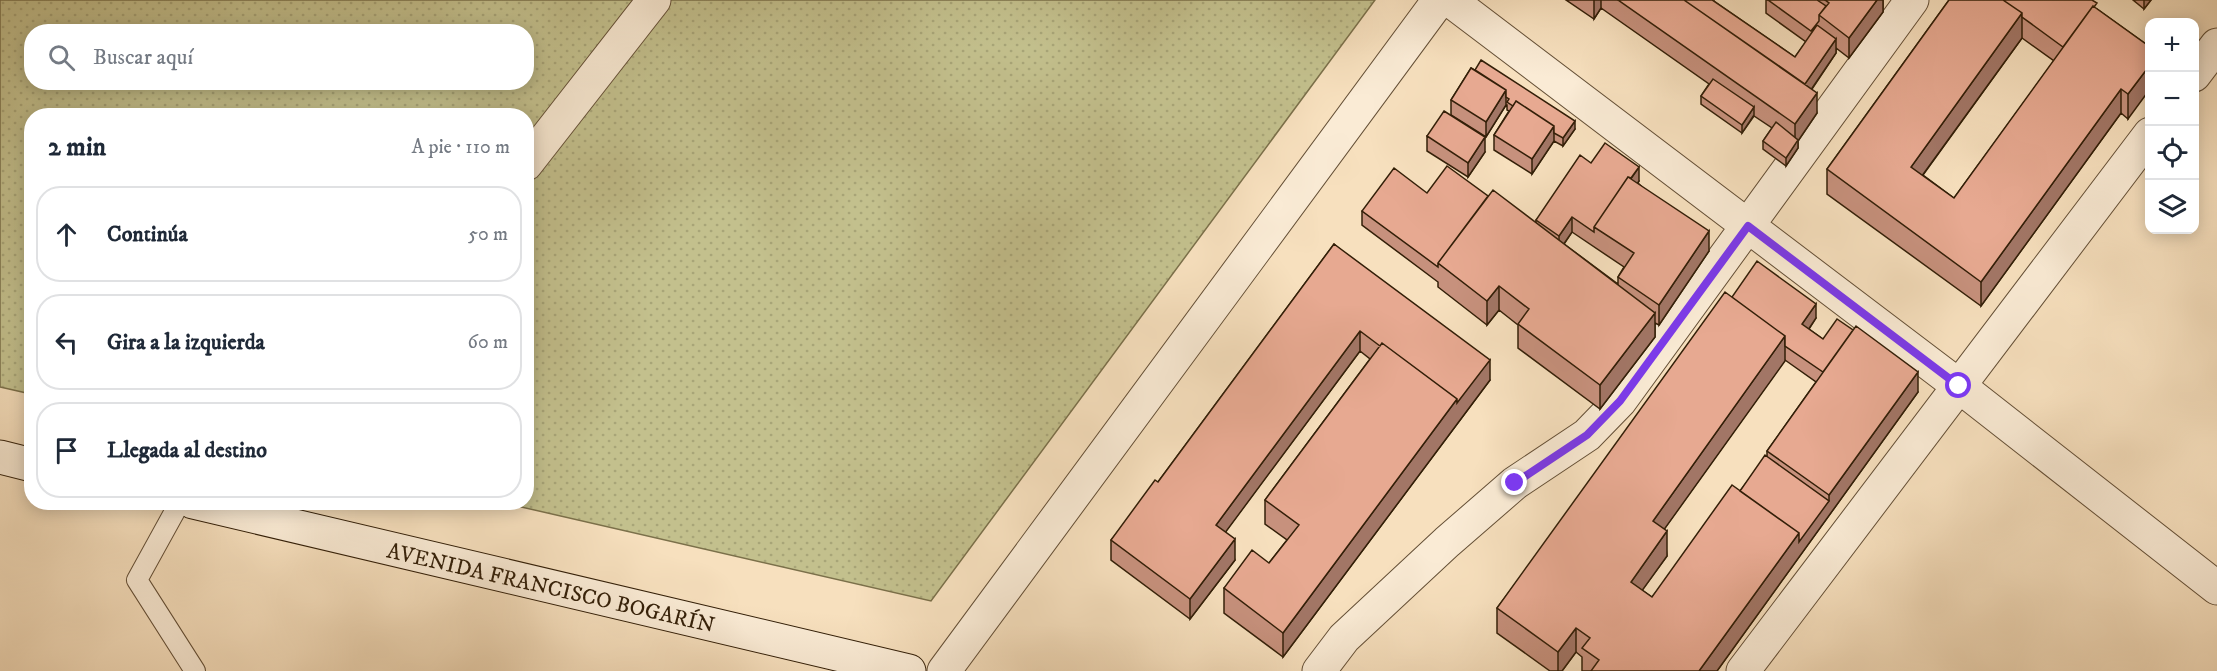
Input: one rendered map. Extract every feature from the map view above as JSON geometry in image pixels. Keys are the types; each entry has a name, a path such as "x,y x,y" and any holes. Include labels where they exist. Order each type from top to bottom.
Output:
{"street":[{"path":"534,154 654,0"},
{"path":"944,671 1439,0"},
{"path":"1450,0 1959,386 2217,588"},
{"path":"1319,671 1344,638 1447,543 1515,483 1587,435 1620,401 1912,0"},
{"path":"2196,72 2217,45"},
{"path":"1743,671 2145,141"},
{"path":"0,457 24,463"},
{"name":"AVENIDA FRANCISCO BOGARÍN","path":"258,510 909,671"}],"lane":[{"path":"176,510 138,580 195,671"}],"shaded area":[{"path":"0,0 1375,0 931,601 534,510 534,108 24,108 24,392 0,387"}],"building":[{"path":"1618,0 1684,0 1817,93 1795,124"},
{"path":"1684,0 1712,0 1795,57 1817,25 1836,39 1805,84"},
{"path":"1768,0 1817,0 1826,6 1811,31"},
{"path":"1825,0 1877,0 1849,38 1819,15 1829,3"},
{"path":"1949,0 2003,0 2022,13 1911,167 1954,198 2093,6 2145,43 2145,72 2128,94 2121,89 1981,282 1827,169"},
{"path":"2003,0 2092,0 2097,3 2063,47"},
{"path":"1481,60 1575,121 1563,138 1554,133 1554,126 1516,101 1513,106 1507,102 1509,99 1506,97 1506,90 1475,70"},
{"path":"1471,68 1506,90 1486,122 1451,100"},
{"path":"1713,79 1754,107 1742,125 1701,96"},
{"path":"1516,101 1554,126 1532,159 1494,135"},
{"path":"1444,111 1485,137 1468,163 1427,136"},
{"path":"1776,122 1798,140 1786,158 1763,141"},
{"path":"1605,143 1639,167 1631,178 1628,177 1594,227 1594,232 1572,217 1559,236 1536,220 1580,155 1591,163"},
{"path":"1447,166 1488,196 1438,263 1438,267 1362,211 1394,168 1427,193"},
{"path":"1628,177 1709,231 1659,305 1618,277 1634,253 1594,227"},
{"path":"1493,190 1655,313 1600,385 1518,324 1529,309 1499,286 1487,301 1438,263"},
{"path":"1334,244 1490,360 1457,403 1457,399 1382,343 1380,346 1360,331 1216,525 1235,539 1190,599 1111,540 1155,480 1158,482"},
{"path":"1757,261 1816,304 1802,324 1823,339 1837,319 1853,330 1823,372 1785,346 1785,336 1732,297"},
{"path":"1725,292 1785,336 1653,521 1667,531 1631,582 1652,597 1732,485 1799,533 1699,671 1591,671 1599,660 1582,648 1590,638 1576,628 1558,652 1497,608"},
{"path":"1856,326 1918,372 1829,495 1767,451"},
{"path":"1382,343 1457,399 1283,633 1224,588 1252,550 1269,563 1299,525 1265,500"},
{"path":"1765,455 1829,501 1799,542 1799,533 1740,491"}],"route":[{"path":"1515,483 1587,435 1620,401 1748,226 1959,386"}]}
